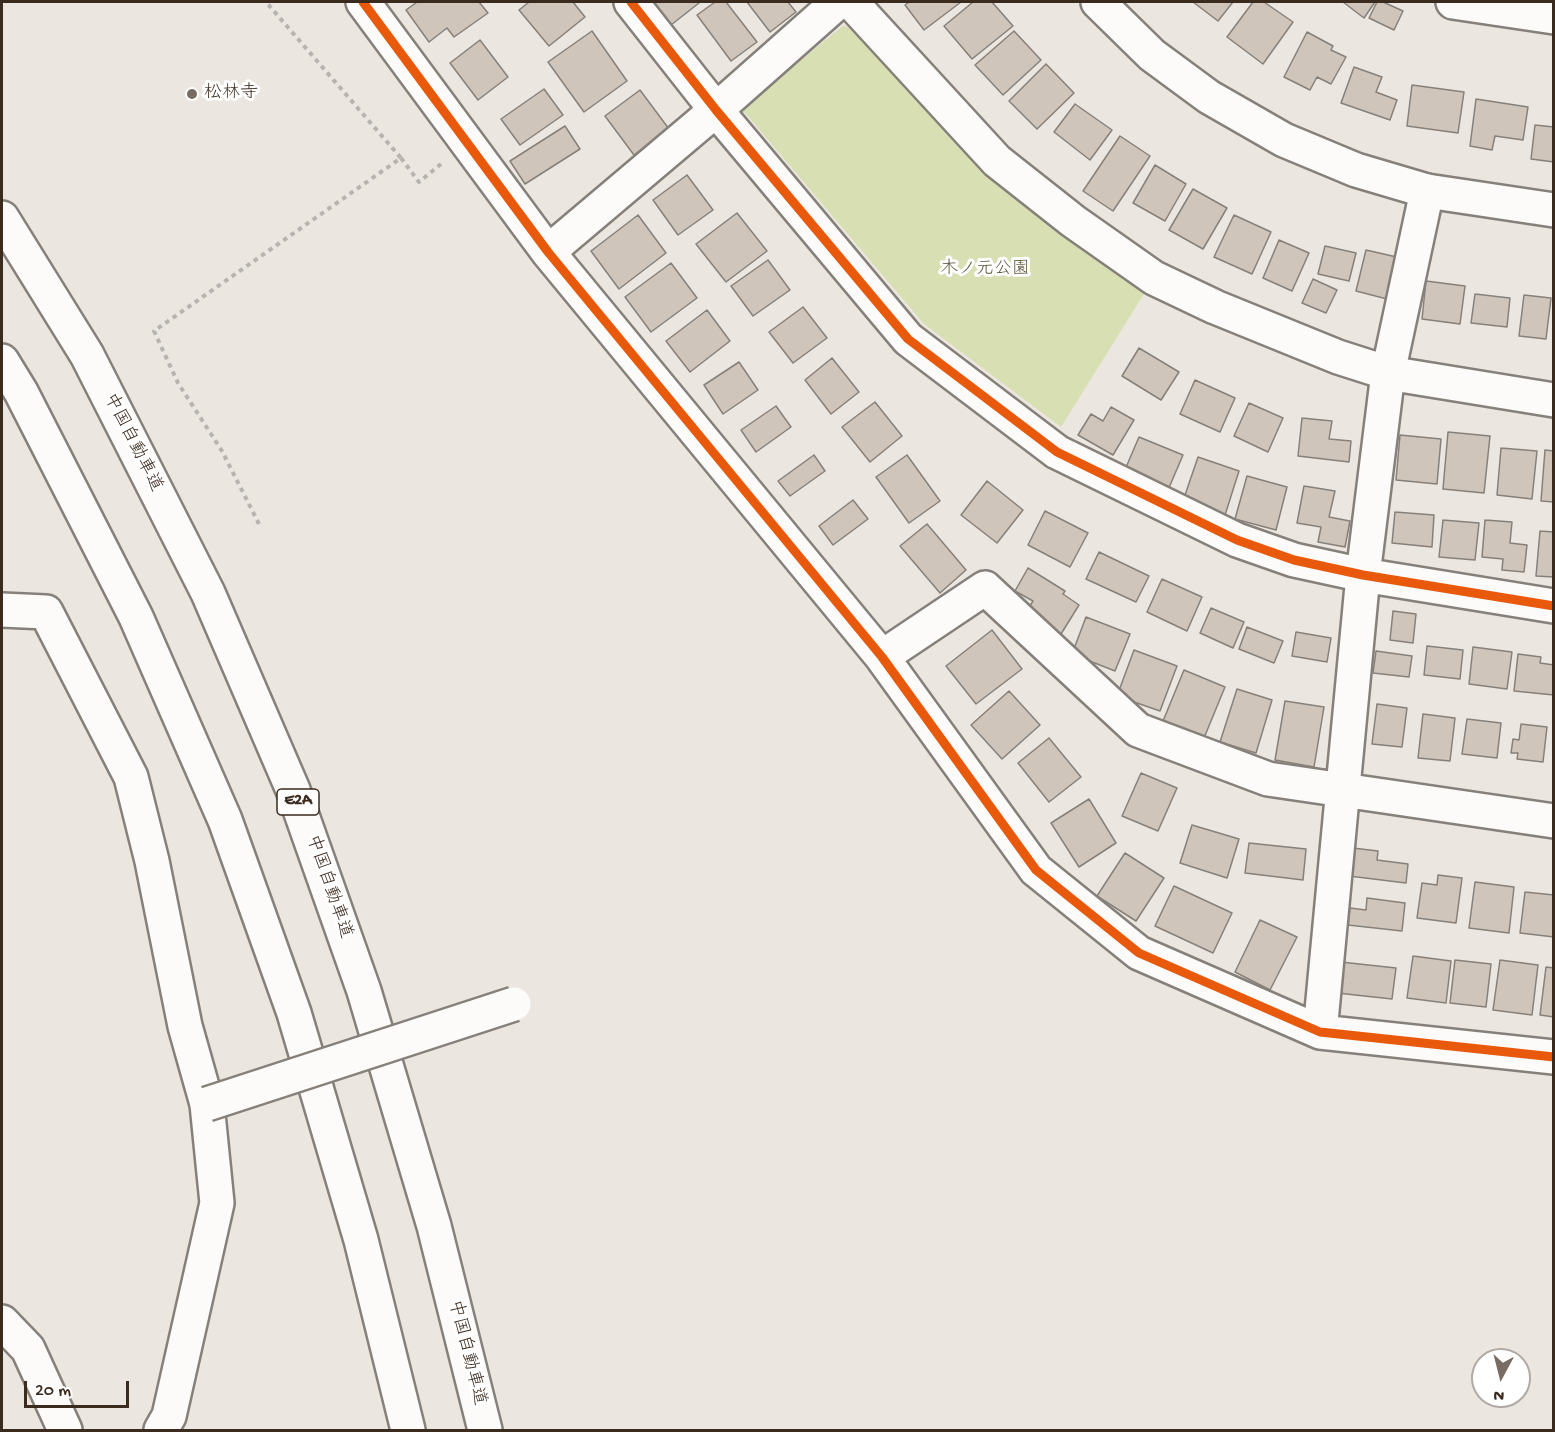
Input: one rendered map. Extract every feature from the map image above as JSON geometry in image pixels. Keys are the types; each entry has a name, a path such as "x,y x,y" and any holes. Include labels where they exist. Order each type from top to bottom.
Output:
{"main road":[{"path":"363,2 548,252 882,657 1036,870 1139,953 1320,1032 1554,1057"},
{"path":"631,2 716,110 908,339 1057,452 1237,540 1294,560 1363,575 1554,606"},
{"path":"548,252 716,110 838,2"},
{"path":"851,2 997,160 1073,221 1154,278 1338,357 1388,373 1554,400"},
{"path":"1098,2 1152,55 1209,97 1284,140 1356,170 1427,191 1554,210"},
{"path":"1453,2 1554,17"},
{"path":"1320,1032 1363,575 1388,373 1427,191"},
{"name":"中国自動車道","path":"2,218 87,355 203,582 293,790 371,1013 434,1226 485,1431"},
{"path":"2,361 21,392 136,617 225,820 294,1013 361,1240 408,1431"},
{"path":"882,657 985,588 1138,730 1268,779 1554,821"},
{"path":"2,610 46,612 131,777 152,861 185,1026 207,1104 218,1203 169,1416 161,1431"},
{"path":"207,1104 514,1004"},
{"path":"2,1322 27,1349 65,1431"}],"path":[{"path":"266,2 401,158 419,182 466,142"},
{"path":"259,524 222,451 178,383 154,331 401,158"}],"green space":[{"name":"木ノ元公園","path":"843,26 857,29 1147,289 1061,427 924,324 741,108"}],"building":[{"path":"417,2 479,2 488,13 454,37 447,28 429,42 406,10"},
{"path":"529,2 573,2 585,17 549,46 519,10"},
{"path":"654,2 698,2 699,3 671,25"},
{"path":"715,2 726,2 757,42 731,61 697,15"},
{"path":"747,2 788,2 796,12 770,32"},
{"path":"909,2 961,2 924,30 905,5"},
{"path":"973,2 992,2 1013,26 972,59 944,26"},
{"path":"1193,2 1233,2 1218,21"},
{"path":"1253,2 1264,2 1293,22 1263,64 1227,37"},
{"path":"1343,2 1375,2 1364,18"},
{"path":"1377,2 1383,2 1403,11 1394,30 1369,18"},
{"path":"592,31 627,81 584,112 548,62"},
{"path":"1014,31 1041,60 1003,95 975,65"},
{"path":"1307,32 1333,46 1331,50 1346,57 1331,84 1317,77 1310,90 1284,77"},
{"path":"480,40 508,77 478,100 450,63"},
{"path":"1046,64 1074,93 1037,129 1009,101"},
{"path":"1354,67 1382,77 1376,92 1397,100 1390,120 1341,103"},
{"path":"1412,85 1464,92 1458,133 1407,126"},
{"path":"544,89 563,115 520,145 501,119"},
{"path":"640,90 669,129 634,155 605,116"},
{"path":"1476,99 1528,107 1523,140 1495,136 1492,150 1470,146"},
{"path":"1075,104 1112,130 1090,160 1054,132"},
{"path":"1535,125 1554,127 1554,162 1531,159"},
{"path":"565,126 580,149 525,184 510,161"},
{"path":"1120,136 1150,156 1113,211 1083,191"},
{"path":"1155,165 1186,184 1165,221 1133,203"},
{"path":"687,175 713,210 678,235 653,200"},
{"path":"1193,189 1227,208 1203,249 1169,230"},
{"path":"737,213 767,251 726,282 696,244"},
{"path":"638,215 666,253 619,289 591,251"},
{"path":"1234,215 1271,232 1252,274 1214,257"},
{"path":"1279,240 1309,253 1292,291 1263,278"},
{"path":"1325,246 1356,253 1349,281 1318,274"},
{"path":"1366,250 1401,258 1391,300 1356,291"},
{"path":"768,260 790,290 753,316 731,286"},
{"path":"671,263 697,298 651,332 625,297"},
{"path":"1313,279 1337,290 1326,313 1302,303"},
{"path":"1426,281 1465,286 1460,324 1422,319"},
{"path":"1475,294 1510,298 1507,327 1471,323"},
{"path":"1524,295 1551,298 1546,339 1519,336"},
{"path":"803,307 827,338 793,363 769,332"},
{"path":"707,310 730,341 690,372 666,341"},
{"path":"1139,348 1179,372 1161,400 1122,376"},
{"path":"832,358 859,392 831,414 805,380"},
{"path":"739,362 758,390 723,414 704,385"},
{"path":"1195,380 1235,398 1220,432 1180,414"},
{"path":"875,402 902,436 870,462 842,427"},
{"path":"1249,403 1283,418 1268,452 1234,436"},
{"path":"776,406 791,427 756,452 741,430"},
{"path":"1111,407 1134,420 1113,455 1078,435 1091,414 1103,421"},
{"path":"1302,418 1332,421 1329,439 1351,441 1349,462 1298,456"},
{"path":"1448,432 1490,436 1484,493 1443,489"},
{"path":"1400,435 1441,439 1437,484 1396,480"},
{"path":"1139,437 1183,455 1168,490 1124,472"},
{"path":"1501,448 1537,451 1532,499 1497,495"},
{"path":"1545,450 1554,451 1554,502 1541,501"},
{"path":"814,455 825,471 790,496 778,481"},
{"path":"907,455 940,501 909,523 876,477"},
{"path":"1198,457 1239,471 1225,515 1183,501"},
{"path":"1247,476 1287,487 1276,530 1235,519"},
{"path":"987,481 1023,510 997,543 961,515"},
{"path":"1304,486 1335,491 1329,517 1350,521 1345,547 1318,542 1321,527 1297,523"},
{"path":"853,500 868,519 833,545 819,526"},
{"path":"1045,511 1088,533 1070,567 1028,545"},
{"path":"1395,512 1434,515 1432,547 1392,543"},
{"path":"1443,520 1479,523 1475,560 1439,557"},
{"path":"1485,520 1512,522 1510,543 1527,545 1524,572 1502,570 1503,559 1482,557"},
{"path":"927,524 966,570 940,593 900,546"},
{"path":"1540,531 1554,532 1554,577 1536,576"},
{"path":"1099,552 1149,576 1136,602 1086,579"},
{"path":"1028,568 1065,591 1063,594 1079,605 1061,634 1026,612 1033,601 1015,591"},
{"path":"1162,579 1202,597 1187,631 1147,612"},
{"path":"1211,608 1244,622 1233,648 1200,633"},
{"path":"1393,611 1416,614 1413,643 1390,640"},
{"path":"1086,617 1130,634 1115,671 1072,654"},
{"path":"1247,627 1283,641 1274,663 1239,649"},
{"path":"992,630 1022,669 976,704 946,666"},
{"path":"1296,632 1331,638 1327,662 1292,656"},
{"path":"1427,646 1463,650 1460,679 1424,675"},
{"path":"1473,647 1512,652 1507,689 1469,684"},
{"path":"1134,650 1177,666 1160,711 1117,696"},
{"path":"1376,651 1412,656 1409,677 1373,673"},
{"path":"1518,654 1541,657 1540,663 1554,665 1554,695 1514,691"},
{"path":"1184,670 1225,687 1204,738 1163,721"},
{"path":"1237,689 1272,700 1256,753 1220,742"},
{"path":"1009,691 1040,725 1002,759 971,725"},
{"path":"1285,701 1324,707 1314,767 1275,760"},
{"path":"1377,704 1407,708 1402,747 1372,744"},
{"path":"1423,714 1455,718 1450,761 1418,758"},
{"path":"1467,719 1501,723 1497,758 1462,754"},
{"path":"1521,724 1547,727 1543,762 1517,759 1518,753 1511,753 1513,739 1519,740"},
{"path":"1049,738 1081,777 1049,802 1018,763"},
{"path":"1141,773 1177,788 1158,831 1122,816"},
{"path":"1089,799 1116,843 1079,867 1051,823"},
{"path":"1192,825 1239,839 1227,878 1180,863"},
{"path":"1249,843 1306,849 1303,880 1245,873"},
{"path":"1353,848 1378,851 1377,860 1408,864 1406,883 1349,876"},
{"path":"1125,853 1164,878 1136,921 1097,896"},
{"path":"1438,875 1462,878 1456,923 1417,918 1422,883 1437,885"},
{"path":"1475,882 1514,887 1509,933 1469,928"},
{"path":"1174,886 1232,913 1213,953 1155,926"},
{"path":"1525,892 1554,895 1554,937 1520,933"},
{"path":"1367,898 1405,903 1402,931 1348,925 1350,908 1366,910"},
{"path":"1260,920 1297,937 1270,990 1235,972"},
{"path":"1413,956 1451,961 1446,1003 1407,998"},
{"path":"1455,960 1491,964 1486,1007 1450,1003"},
{"path":"1500,960 1538,965 1532,1015 1493,1010"},
{"path":"1341,962 1396,968 1392,999 1337,993"},
{"path":"1546,967 1554,968 1554,1017 1540,1015"}],"cycle path":[{"path":"363,2 548,252 882,657 1036,870 1139,953 1320,1032 1554,1057"},
{"path":"631,2 716,110 908,339 1057,452 1237,540 1294,560 1363,575 1554,606"}],"place":[{"name":"松林寺","path":"192,94"}]}
